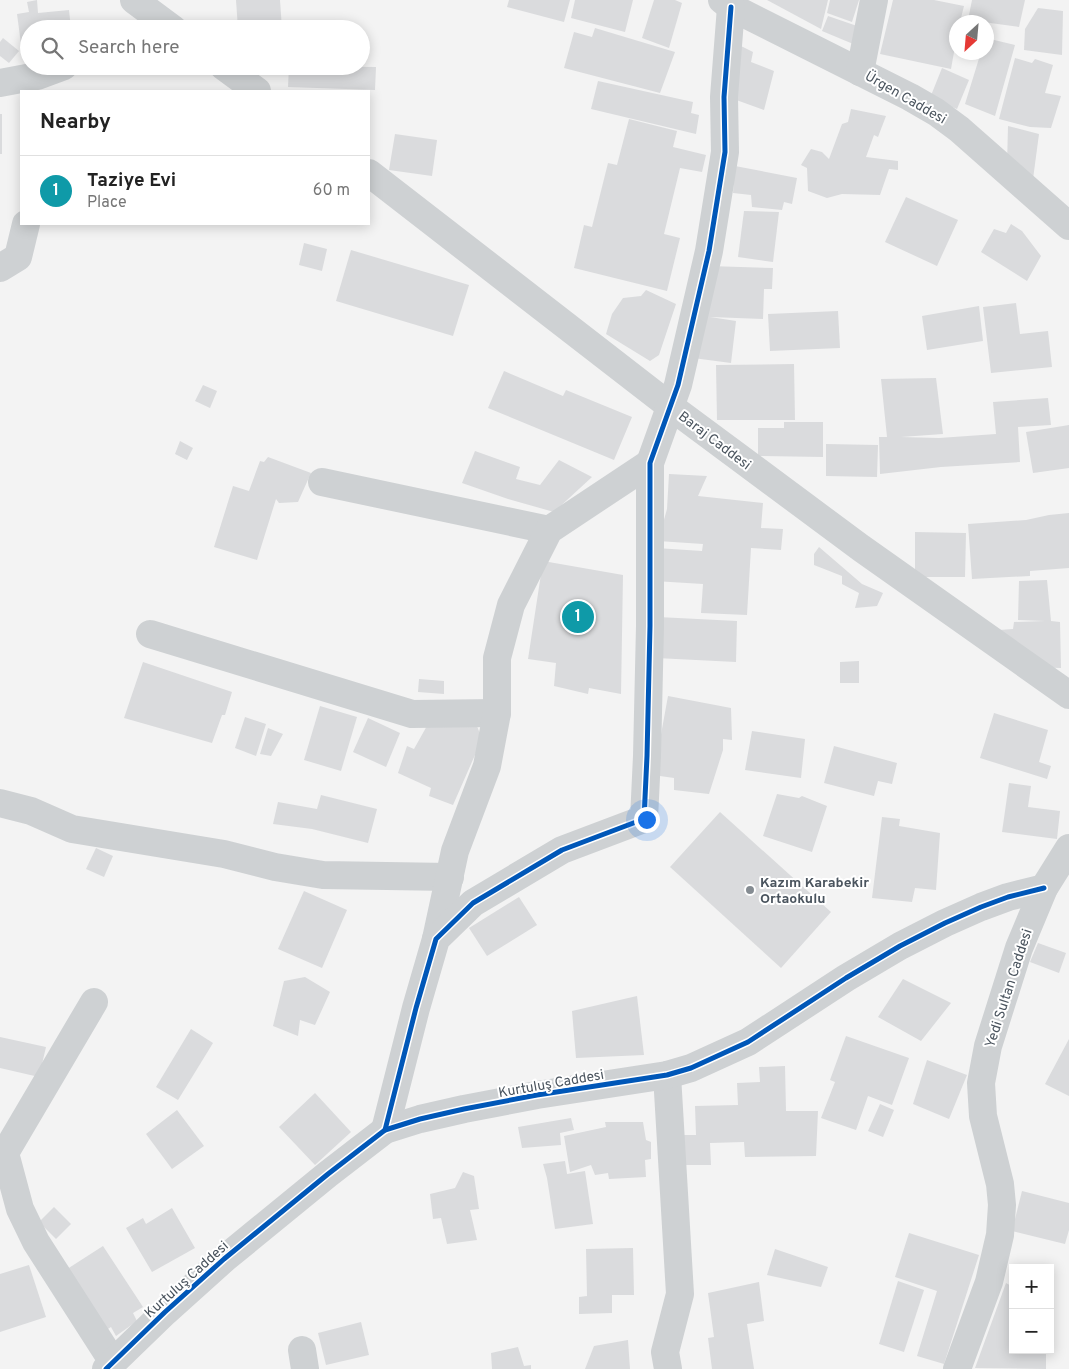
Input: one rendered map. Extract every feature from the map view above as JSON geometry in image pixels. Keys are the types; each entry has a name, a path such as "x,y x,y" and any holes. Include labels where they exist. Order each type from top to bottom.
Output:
{"street":[{"path":"134,0 160,20"},
{"path":"860,72 874,0"},
{"path":"436,939 473,903 562,850 644,819 649,654 650,463 678,385 709,251 725,152 724,97 727,3"},
{"name":"Ürgen Caddesi","path":"727,3 936,112 959,129 1069,226"},
{"path":"0,83 38,84 51,75"},
{"path":"236,75 256,90"},
{"name":"Baraj Caddesi","path":"370,174 671,407 861,548 1069,696"},
{"path":"0,268 18,256 26,225"},
{"path":"385,1130 416,1008 436,939 455,851 487,766 498,712 498,658 511,605 549,530 650,463"},
{"path":"322,482 549,530"},
{"path":"150,634 412,714 498,712"},
{"path":"0,803 31,811 72,828 224,854 275,868 323,875 450,877"},
{"name":"Yedi Sultan Caddesi","path":"957,1369 989,1282 1000,1235 1002,1206 1000,1184 983,1116 981,1083 988,1046 1001,998 1018,948 1044,888 1069,848"},
{"name":"Kurtuluş Caddesi","path":"110,1365 224,1259 385,1130 420,1119 464,1109 538,1095 667,1075 692,1068 748,1042 846,978 900,946 981,907 1008,897 1044,888"},
{"path":"94,1002 5,1154 20,1209 36,1242 110,1365"},
{"path":"667,1075 680,1294 666,1352 668,1369"}],"building":[{"path":"37,0 38,13 69,10 70,20 20,20 20,36 17,14 29,12 27,2"},
{"path":"236,0 280,0 281,20 237,20"},
{"path":"509,0 570,0 564,22 507,7"},
{"path":"575,0 633,0 625,32 571,18"},
{"path":"654,0 675,0 682,3 669,48 642,38"},
{"path":"767,0 828,0 821,29"},
{"path":"830,0 859,0 852,22 827,13"},
{"path":"893,0 934,0 964,6 962,15 949,15 949,60 953,60 951,69 880,54"},
{"path":"972,0 1025,0 1019,27 994,24 994,15 969,15"},
{"path":"1038,8 1063,11 1062,55 1024,50 1025,29"},
{"path":"828,16 860,27 858,46 822,31"},
{"path":"595,28 675,52 660,93 564,68 574,32 592,37"},
{"path":"3,38 19,51 9,63 0,56 0,42"},
{"path":"994,40 1015,45 995,116 965,104 979,60 994,60"},
{"path":"741,46 753,52 751,62 774,71 764,110 728,97"},
{"path":"1015,58 1032,63 1035,59 1053,65 1045,93 1061,96 1051,128 1030,127 999,119"},
{"path":"370,67 376,67 375,90 288,87 289,75 370,75"},
{"path":"942,68 969,80 957,109 930,98"},
{"path":"598,81 693,102 691,113 699,115 696,134 591,109"},
{"path":"851,109 886,116 878,137 874,135 866,157 898,161 898,170 889,169 880,195 842,194 827,198 808,191 807,168 801,165 811,149 822,152 829,159 842,124 848,122"},
{"path":"0,114 2,114 2,154 0,154"},
{"path":"629,119 677,131 673,147 706,155 702,172 680,168 664,234 680,238 667,291 574,268 584,225 592,227 608,163 617,165"},
{"path":"1008,126 1039,134 1033,179 1007,165"},
{"path":"395,134 437,140 432,176 389,170"},
{"path":"735,166 797,178 792,204 784,202 782,210 752,207 751,195 733,193"},
{"path":"906,197 958,220 937,266 885,242"},
{"path":"744,211 779,212 773,262 738,257"},
{"path":"1011,224 1022,231 1041,256 1027,281 981,252 994,229 1006,233"},
{"path":"304,243 327,249 322,271 299,265"},
{"path":"351,250 469,285 453,336 336,301"},
{"path":"709,266 773,268 772,289 764,289 763,319 710,317 736,321 731,363 693,358"},
{"path":"646,290 676,304 659,355 650,361 606,334 612,314 623,298 641,296"},
{"path":"1016,303 1020,334 1048,331 1052,367 991,373 983,307"},
{"path":"979,306 983,341 927,350 922,316"},
{"path":"838,311 840,348 770,351 768,314"},
{"path":"794,364 795,420 717,420 716,365"},
{"path":"504,371 563,396 566,390 632,417 614,460 488,408"},
{"path":"936,378 943,434 901,437 939,438 996,434 993,402 1048,398 1051,425 1018,427 1020,462 941,467 880,474 879,437 887,437 881,379"},
{"path":"203,385 217,391 210,408 195,401"},
{"path":"784,422 823,422 823,457 758,456 758,428 784,428"},
{"path":"1069,425 1069,468 1033,473 1026,432"},
{"path":"180,441 193,448 187,460 175,454"},
{"path":"826,444 878,445 877,477 826,476"},
{"path":"475,451 520,467 516,479 540,485 559,460 592,477 554,512 462,483"},
{"path":"268,457 311,473 298,502 279,503 276,499 257,560 214,547 233,486 249,491 260,461 264,462"},
{"path":"669,474 707,476 698,496 763,503 761,528 783,529 781,550 751,548 747,615 701,613 703,584 654,581 656,548 702,551 703,544 658,541 667,509"},
{"path":"1069,513 1069,568 1030,571 1030,576 972,579 968,524 1026,520"},
{"path":"915,532 966,533 965,577 915,577"},
{"path":"819,547 862,584 883,593 877,606 855,608 859,593 842,584 842,576 814,565 814,554"},
{"path":"543,561 623,575 621,694 589,688 588,694 554,686 556,663 528,659"},
{"path":"1047,580 1051,621 1060,622 1061,668 1025,667 999,630 1013,629 1014,622 1045,621 1018,620 1019,581"},
{"path":"658,617 737,621 736,662 656,658"},
{"path":"859,661 859,683 840,683 840,662"},
{"path":"143,662 232,692 225,715 222,715 212,743 124,718"},
{"path":"419,679 444,681 444,694 418,692"},
{"path":"668,696 731,708 732,740 723,739 723,750 709,794 674,790 674,778 660,776 660,740"},
{"path":"320,706 357,717 341,771 304,760"},
{"path":"994,713 1048,730 1039,762 1051,766 1047,779 980,758"},
{"path":"245,717 266,724 256,756 235,748"},
{"path":"368,718 400,733 386,767 353,752"},
{"path":"428,724 477,726 482,739 453,805 429,796 431,788 398,773 407,746 414,749"},
{"path":"268,728 283,734 271,756 260,754"},
{"path":"752,731 805,739 801,778 745,770"},
{"path":"834,746 897,763 892,784 878,781 874,796 824,783"},
{"path":"1009,783 1031,786 1028,807 1060,811 1057,839 1002,832"},
{"path":"777,794 799,798 802,796 827,806 812,852 763,836"},
{"path":"321,795 377,809 368,843 312,829 273,824 278,802 317,809"},
{"name":"Kazım Karabekir Ortaokulu","path":"720,812 831,912 781,968 670,867"},
{"path":"882,817 900,819 899,826 940,833 936,890 915,888 912,902 872,898"},
{"path":"96,848 113,856 104,877 86,869"},
{"path":"304,891 347,910 322,968 278,949"},
{"path":"519,897 537,925 487,956 469,928"},
{"path":"1038,943 1066,953 1059,973 1030,962"},
{"path":"305,977 330,992 315,1025 300,1020 298,1036 273,1026 284,981"},
{"path":"903,979 951,1003 921,1041 878,1017"},
{"path":"637,996 644,1055 576,1058 572,1011"},
{"path":"191,1029 213,1043 178,1100 156,1087"},
{"path":"846,1036 909,1058 892,1105 868,1096 856,1130 821,1118 835,1082 830,1080"},
{"path":"0,1037 46,1047 39,1077 0,1068"},
{"path":"1069,1039 1069,1096 1045,1084"},
{"path":"927,1060 967,1075 949,1119 913,1104"},
{"path":"785,1066 786,1111 818,1111 816,1156 745,1157 744,1142 710,1143 711,1165 679,1165 679,1135 696,1135 695,1106 738,1105 737,1083 760,1082 759,1067"},
{"path":"315,1093 351,1132 315,1165 279,1127"},
{"path":"880,1104 894,1110 883,1137 868,1131"},
{"path":"177,1110 204,1146 172,1169 146,1134"},
{"path":"571,1118 574,1130 560,1133 561,1145 522,1148 518,1127"},
{"path":"605,1122 643,1122 646,1140 651,1142 651,1159 645,1160 646,1177 609,1179 608,1173 595,1175 591,1165 570,1172 564,1136 606,1127"},
{"path":"565,1161 567,1174 585,1171 593,1224 555,1229 543,1164"},
{"path":"463,1172 474,1176 479,1209 470,1210 477,1240 447,1244 441,1218 433,1219 430,1194 455,1188"},
{"path":"1022,1191 1069,1203 1069,1230 1065,1244 1012,1231"},
{"path":"54,1207 71,1224 56,1239 39,1222"},
{"path":"172,1208 195,1248 152,1272 126,1228 143,1218 146,1224"},
{"path":"909,1233 979,1255 944,1364 917,1356 937,1291 895,1277"},
{"path":"103,1246 143,1307 133,1313 137,1321 116,1336 111,1327 100,1334 61,1273"},
{"path":"633,1248 634,1295 612,1295 612,1313 579,1314 579,1297 587,1296 586,1249"},
{"path":"775,1249 828,1267 821,1287 767,1275"},
{"path":"29,1265 46,1317 0,1332 0,1274"},
{"path":"898,1281 924,1290 904,1352 879,1344"},
{"path":"759,1282 764,1321 747,1324 754,1369 712,1369 708,1338 714,1337 708,1293"},
{"path":"1006,1283 1009,1285 1009,1354 1046,1354 1046,1369 975,1368"},
{"path":"361,1322 369,1355 326,1365 318,1333"},
{"path":"628,1340 630,1369 585,1369 594,1346"},
{"path":"518,1347 524,1366 531,1365 531,1369 492,1369 491,1353"}],"cycle path":[{"path":"385,1130 416,1008 436,939 473,903 562,850 644,819 650,626 650,463 678,385 709,251 725,152 724,97 731,7"},
{"path":"106,1369 224,1259 385,1130 420,1119 464,1109 537,1095 667,1075 691,1068 748,1042 846,978 900,946 945,923 1008,897 1044,888"}],"place":[{"name":"Taziye Evi","path":"578,617"},
{"name":"Kazım Karabekir Ortaokulu","path":"750,890"}]}
